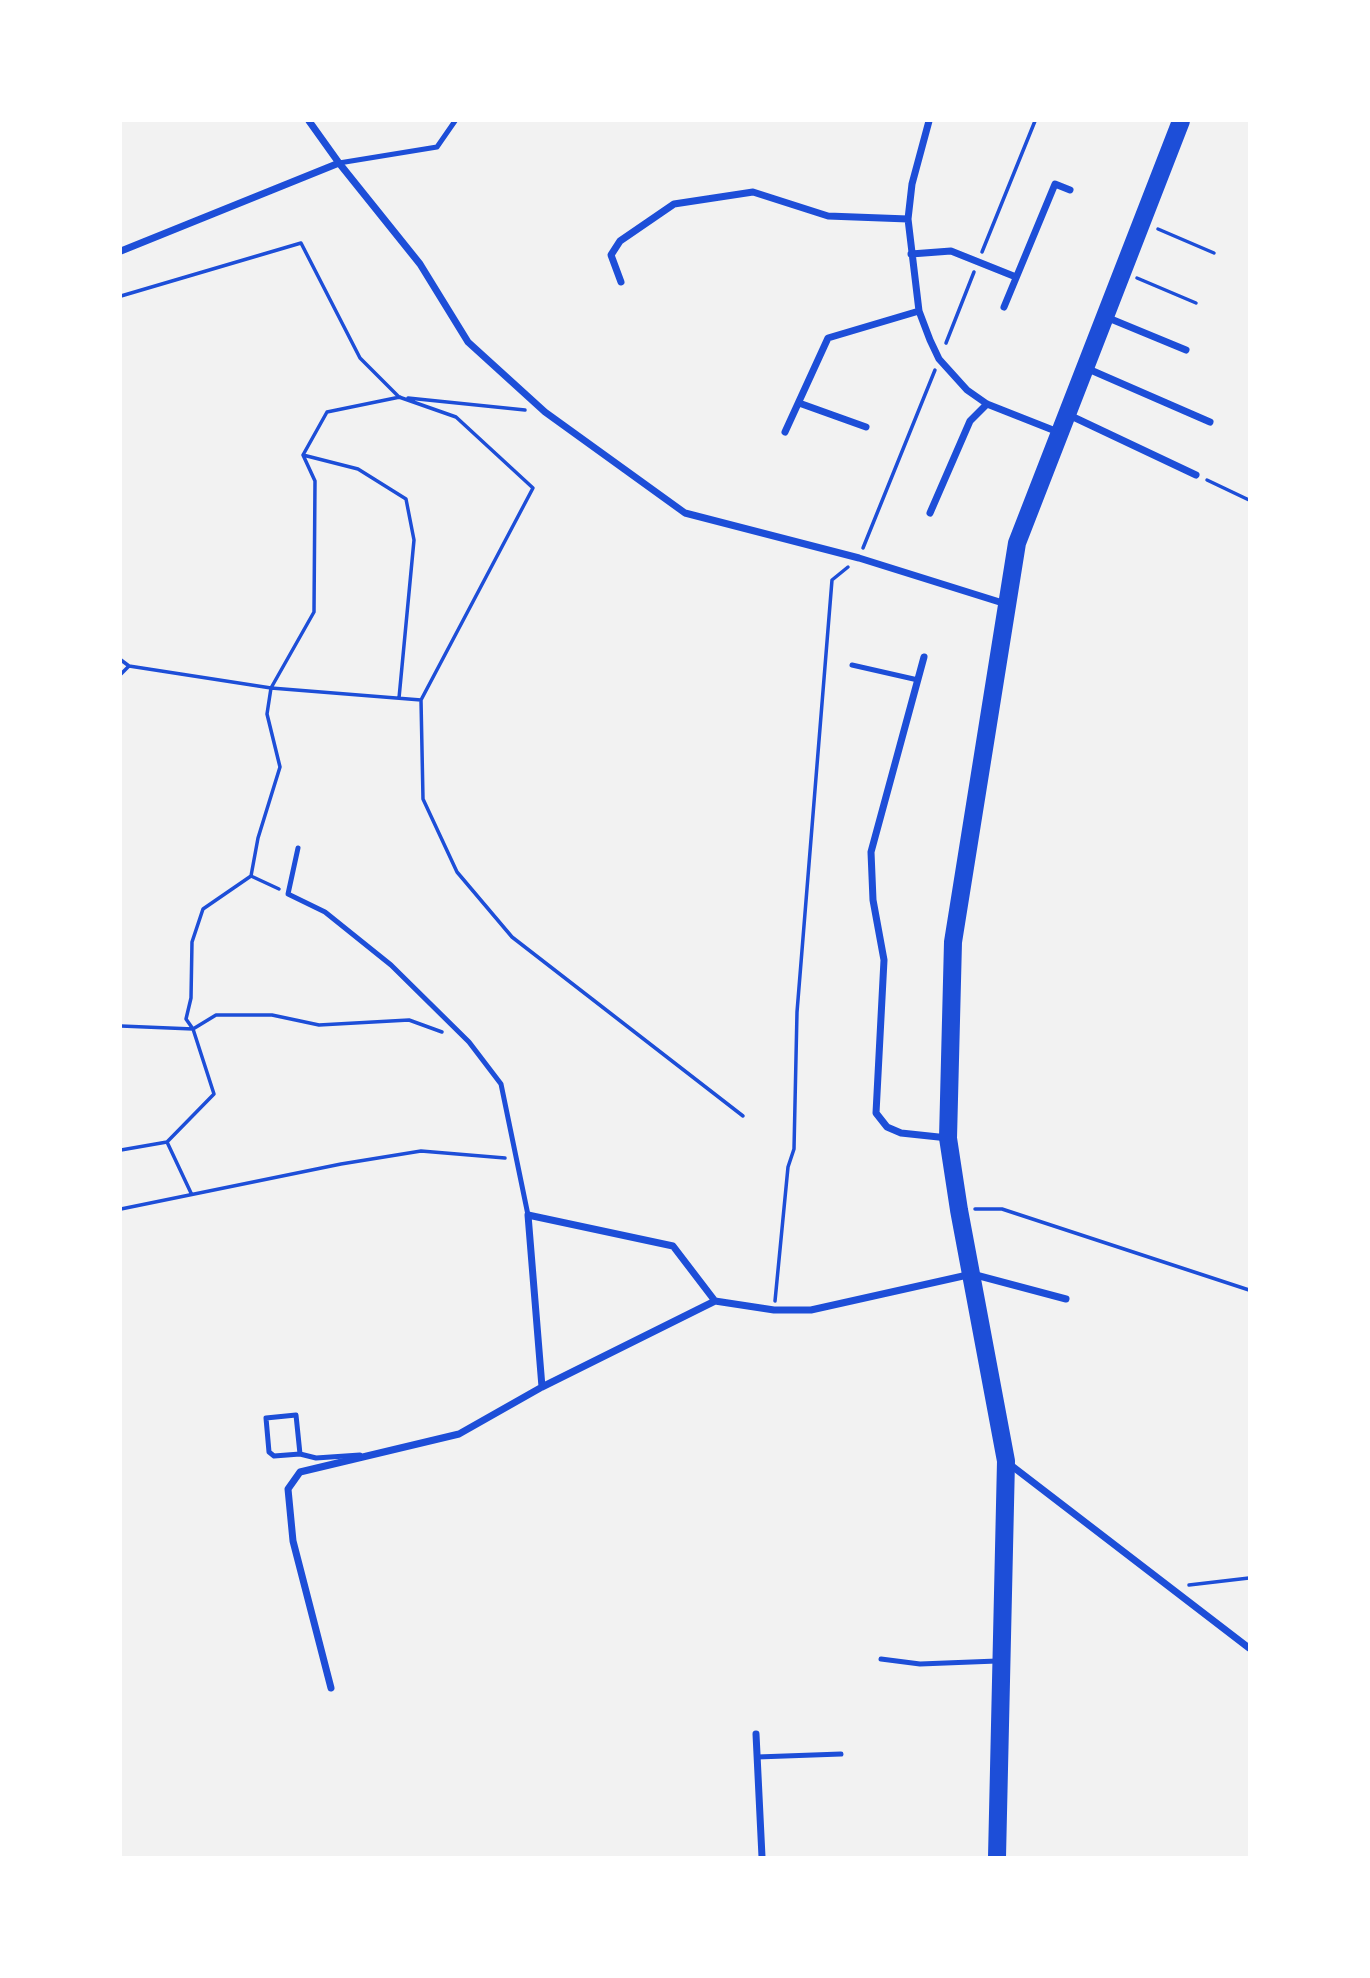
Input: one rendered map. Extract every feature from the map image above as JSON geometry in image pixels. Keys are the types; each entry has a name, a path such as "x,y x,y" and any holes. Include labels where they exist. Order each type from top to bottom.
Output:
{"main road":[{"path":"997,1857 1006,1461 958,1210 948,1139 953,942 1017,543 1181,121"}],"street":[{"path":"309,121 420,264 468,342 545,412 685,513 859,558 1007,604"},
{"path":"929,121 912,184 908,219 919,311 939,359 967,390 987,404 1058,432"},
{"path":"121,251 339,163"},
{"path":"1004,307 1055,184 1070,190"},
{"path":"621,282 611,255 620,241 674,204 753,192 828,216 908,219"},
{"path":"911,254 951,251 1016,277"},
{"path":"785,432 828,338 919,311"},
{"path":"1104,316 1186,349"},
{"path":"1084,367 1210,422"},
{"path":"799,403 866,427"},
{"path":"930,513 970,421 987,404"},
{"path":"1065,414 1196,475"},
{"path":"924,657 871,852 873,900 884,960 876,1112 887,1127 901,1133 948,1139"},
{"path":"541,1387 528,1215 673,1246 715,1301"},
{"path":"331,1688 293,1541 288,1489 300,1472 459,1434 541,1387 715,1301 774,1310 811,1310 972,1274 1066,1299"},
{"path":"1006,1461 1249,1648"},
{"path":"756,1734 762,1857"}],"lane":[{"path":"339,163 437,147 455,121"},
{"path":"852,665 918,680"},
{"path":"298,848 288,894 326,912 391,965 470,1042 501,1084 528,1215"},
{"path":"300,1454 296,1415 266,1418 271,1454 300,1454 316,1458 377,1453"},
{"path":"881,1659 920,1664 1003,1660"},
{"path":"757,1757 841,1754"}],"path":[{"path":"774,1310 788,1167 794,1149 797,1013 832,580 859,558 1034,121"},
{"path":"1141,222 1214,253"},
{"path":"121,296 301,243 360,358 399,397 456,417 533,488 422,700 423,799 457,872 512,937 743,1116"},
{"path":"1122,271 1196,303"},
{"path":"303,455 327,412 399,397 545,412"},
{"path":"121,1150 167,1142 214,1094 193,1029 187,1019 191,998 192,943 203,909 251,876 279,766 267,714 271,688 314,612 315,481 303,455"},
{"path":"303,455 358,469 406,499 414,540 399,698"},
{"path":"1196,475 1249,500"},
{"path":"121,660 129,666 271,688 422,700"},
{"path":"121,674 129,666"},
{"path":"251,876 288,894"},
{"path":"121,1026 193,1029 216,1015 272,1015 319,1025 409,1020 470,1042"},
{"path":"167,1142 191,1193"},
{"path":"121,1209 191,1193 421,1151 515,1159"},
{"path":"958,1210 1002,1209 1249,1290"},
{"path":"1173,1590 1249,1578"}]}
